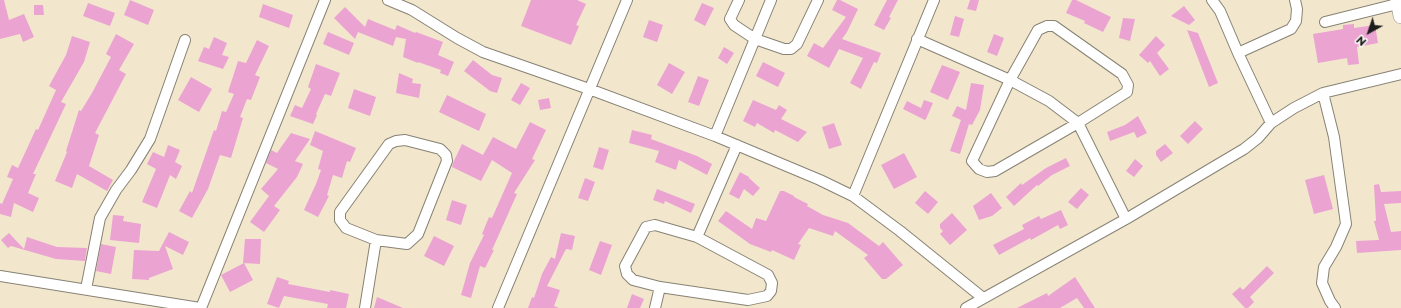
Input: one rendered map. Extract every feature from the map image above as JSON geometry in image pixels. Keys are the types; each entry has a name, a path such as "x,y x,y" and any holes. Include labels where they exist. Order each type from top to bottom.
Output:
{"street":[{"path":"0,276 200,308 325,0"},
{"path":"388,0 412,10 483,52 589,89 715,136 854,196 983,298"},
{"path":"498,308 626,0"},
{"path":"739,0 730,19 734,25 755,39 784,49 791,49 797,44 818,0"},
{"path":"715,136 771,0"},
{"path":"854,196 934,0"},
{"path":"1212,0 1220,11 1271,123"},
{"path":"1238,53 1291,29 1296,21 1297,9 1295,0"},
{"path":"1325,22 1400,6"},
{"path":"1047,26 1054,26 1122,74 1128,85 1127,92 1078,122 995,171 987,172 979,169 972,161 1010,80 1038,30 1047,26"},
{"path":"917,39 1010,80 1049,101 1078,122 1126,220"},
{"path":"86,289 100,218 116,190 131,170 150,139 185,40"},
{"path":"966,308 1126,220 1244,149 1258,138 1271,123 1294,108 1323,93 1401,74"},
{"path":"1323,93 1334,137 1346,224 1336,247 1324,267 1322,283 1334,308"},
{"path":"405,140 440,149 446,155 447,161 418,234 407,244 376,240 342,225 339,216 340,212 389,144 396,141 405,140"},
{"path":"697,237 737,145"},
{"path":"655,226 697,237 768,275 772,283 772,291 767,296 748,300 660,287 633,280 627,274 624,266 646,227 655,226"},
{"path":"365,308 376,240"},
{"path":"655,308 660,287"}],"building":[{"path":"0,0 4,0 9,20 24,14 34,37 23,42 20,34 0,39"},
{"path":"130,0 154,10 148,25 124,15"},
{"path":"531,0 577,0 586,4 576,25 579,26 571,45 521,26"},
{"path":"837,0 858,9 842,39 881,53 877,63 874,62 861,89 850,83 863,58 839,49 829,68 807,56 814,43 823,48 846,17 832,10"},
{"path":"887,0 898,0 889,17 891,18 884,30 874,25"},
{"path":"970,0 979,0 976,11 967,9"},
{"path":"1072,0 1076,0 1111,17 1103,32 1084,23 1085,21 1066,13"},
{"path":"88,3 115,13 110,26 83,16"},
{"path":"702,3 714,8 705,26 694,20"},
{"path":"263,4 293,15 289,28 259,17"},
{"path":"34,5 43,5 44,15 34,15"},
{"path":"1184,6 1195,20 1189,25 1171,16"},
{"path":"345,7 365,27 368,19 395,30 397,25 415,33 416,32 443,42 438,55 454,62 448,76 440,73 441,70 403,57 406,39 396,37 393,46 358,32 355,39 334,18"},
{"path":"955,16 964,19 959,37 950,35"},
{"path":"1123,18 1135,19 1130,41 1119,38"},
{"path":"649,20 663,25 657,42 643,37"},
{"path":"1354,24 1354,28 1375,25 1378,43 1357,47 1359,64 1348,65 1347,58 1318,63 1313,34 1343,29 1343,25"},
{"path":"1187,30 1198,33 1218,83 1209,87"},
{"path":"328,32 354,43 349,55 323,44"},
{"path":"116,34 134,44 119,70 126,74 95,133 99,135 89,166 113,180 107,191 77,174 72,188 55,181 67,152 66,151 79,110 81,111 92,93 111,57 106,54"},
{"path":"994,34 1004,38 997,56 987,52"},
{"path":"72,36 90,42 84,62 61,102 66,104 33,174 36,174 28,193 39,198 33,212 14,203 11,217 0,214 0,203 2,204 13,179 7,177 12,165 18,168 36,129 38,130 56,90 49,86 66,55"},
{"path":"1156,36 1165,45 1157,53 1169,69 1160,76 1150,61 1148,63 1139,55"},
{"path":"214,37 227,43 222,55 229,57 223,69 198,61 204,47 209,49"},
{"path":"257,40 269,46 255,75 260,77 251,100 247,99 240,117 243,118 231,158 220,155 208,189 192,218 179,211 190,191 192,193 214,130 216,131 222,111 226,112 234,94 228,92 238,61 246,63"},
{"path":"724,47 734,53 727,64 718,58"},
{"path":"473,60 492,75 502,78 497,93 490,91 464,71"},
{"path":"763,62 785,73 778,87 756,76"},
{"path":"669,63 685,72 672,94 657,85"},
{"path":"316,64 340,73 331,96 325,94 313,124 290,116 295,105 302,108 311,89 308,87"},
{"path":"942,65 960,72 948,100 930,92"},
{"path":"399,73 413,79 412,83 421,84 419,98 396,93"},
{"path":"698,76 709,80 699,106 688,102"},
{"path":"191,77 212,89 199,112 178,100"},
{"path":"521,83 530,88 520,105 511,100"},
{"path":"971,83 984,85 980,110 972,125 969,124 960,154 950,151 961,120 952,116 957,106 966,110"},
{"path":"354,89 376,97 370,116 348,108"},
{"path":"447,95 486,114 479,131 439,112"},
{"path":"549,98 551,108 540,110 538,100"},
{"path":"753,100 776,110 779,105 787,110 781,119 807,132 798,142 775,130 774,133 757,123 755,127 743,121"},
{"path":"924,100 933,103 925,120 903,109 907,101 921,108"},
{"path":"1138,116 1147,133 1137,138 1134,132 1110,141 1107,132 1125,125"},
{"path":"1195,121 1203,129 1188,144 1180,136"},
{"path":"530,122 546,130 532,159 535,160 514,193 517,194 485,268 480,266 471,298 461,295 470,263 484,235 482,234 489,217 492,218 512,173 492,160 481,181 452,167 453,163 462,144 483,155 493,137 516,149"},
{"path":"834,123 842,145 829,149 822,127"},
{"path":"632,130 652,135 651,139 697,156 712,164 707,175 679,160 676,170 655,162 659,151 629,143"},
{"path":"315,131 356,148 350,162 347,161 342,178 333,175 327,195 329,196 318,217 304,210 321,170 318,169 323,151 310,145"},
{"path":"291,133 310,139 295,161 303,164 297,177 274,206 280,210 264,232 250,222 269,196 261,189 278,169 266,163 271,150 277,153"},
{"path":"1165,144 1173,153 1161,162 1156,155 1156,151"},
{"path":"168,145 180,150 175,162 182,166 176,179 170,175 157,208 142,202 156,169 147,164 153,152 164,157"},
{"path":"599,147 609,150 603,170 593,167"},
{"path":"904,153 917,177 894,189 881,165"},
{"path":"1066,158 1070,166 1052,175 1038,186 1037,185 1014,206 1006,197 1021,183 1022,185 1046,168"},
{"path":"1135,159 1143,166 1134,177 1126,171"},
{"path":"740,172 749,177 760,188 753,196 744,189 739,199 729,194"},
{"path":"1324,175 1333,209 1314,214 1305,180"},
{"path":"585,178 595,182 588,201 578,198"},
{"path":"1379,184 1381,192 1401,191 1401,203 1384,204 1391,232 1401,231 1401,250 1357,253 1356,241 1379,240 1374,221 1376,221 1374,185"},
{"path":"1081,188 1089,195 1077,209 1068,202"},
{"path":"657,189 695,204 691,213 665,201 664,204 653,200"},
{"path":"780,191 784,191 794,196 808,204 807,206 823,215 848,223 879,246 883,242 903,265 886,279 882,279 864,258 868,255 835,231 833,236 809,228 798,244 801,245 794,260 772,250 771,252 750,244 718,221 726,211 752,229 756,218 766,221"},
{"path":"925,191 938,202 928,214 915,203"},
{"path":"991,193 1002,208 992,216 979,220 973,206"},
{"path":"452,200 467,205 461,225 446,220"},
{"path":"1061,210 1068,225 1060,229 1058,225 999,255 993,245 1024,229 1022,225 1039,216 1041,219"},
{"path":"952,213 967,230 950,245 940,234 943,231 940,228 940,224"},
{"path":"113,215 124,216 123,221 141,224 139,243 110,240"},
{"path":"169,232 189,242 183,255 165,246 173,269 149,278 149,280 132,279 134,250 159,251"},
{"path":"9,233 24,249 27,237 57,247 87,248 85,261 56,259 11,246 8,248 1,240"},
{"path":"561,233 575,236 572,250 566,249 547,286 560,290 554,306 559,308 528,308 532,297 534,298 542,274 551,257 555,259"},
{"path":"434,236 454,246 444,266 424,256"},
{"path":"245,239 261,239 260,264 243,263"},
{"path":"600,241 612,245 601,275 589,270"},
{"path":"101,244 116,247 111,274 96,271"},
{"path":"244,263 253,280 230,292 221,275"},
{"path":"1267,266 1274,273 1250,297 1254,302 1248,308 1245,308 1232,294 1240,287 1243,290"},
{"path":"277,277 289,281 288,284 349,294 346,308 327,308 328,304 284,296 279,308 267,304"},
{"path":"1075,277 1095,308 1084,308 1077,298 1060,308 1017,308 1047,293 1048,296"},
{"path":"632,294 644,299 640,308 627,308"},
{"path":"377,297 403,308 374,308"}]}
